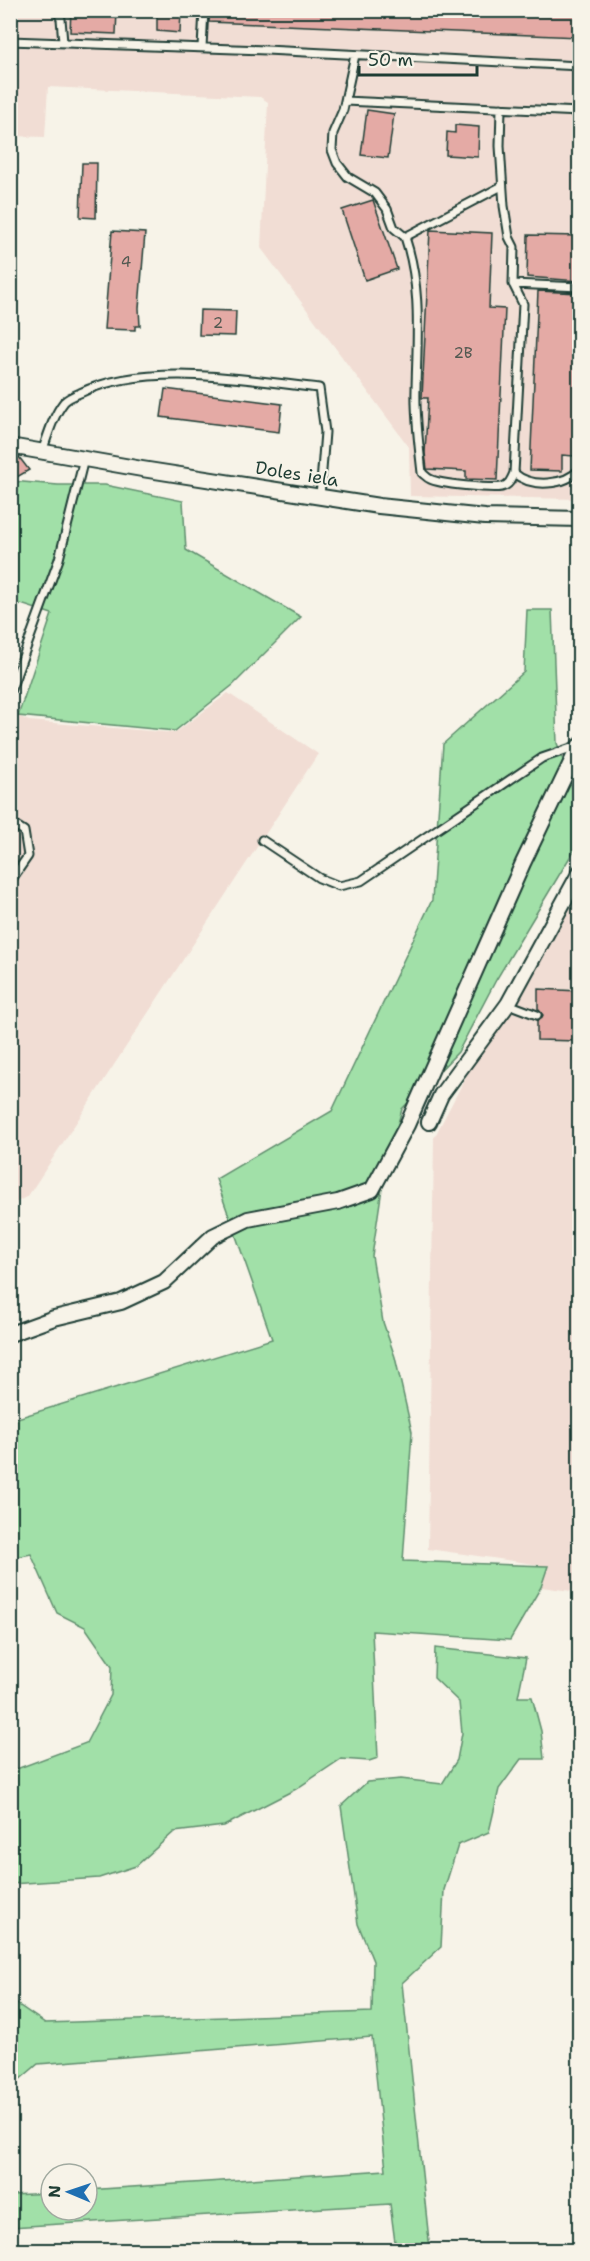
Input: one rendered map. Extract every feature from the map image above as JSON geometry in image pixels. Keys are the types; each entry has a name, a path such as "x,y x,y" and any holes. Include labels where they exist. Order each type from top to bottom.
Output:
{"street":[{"name":"Doles iela","path":"10,446 446,514 496,518 579,519"},
{"path":"10,1334 54,1318 122,1302 164,1282 213,1236 248,1219 338,1202 372,1190 407,1125 523,863 579,746"},
{"path":"429,1122 441,1095 508,1004 579,872"}],"lane":[{"path":"57,10 61,19 63,42"},
{"path":"202,47 204,10"},
{"path":"10,40 579,66"},
{"path":"355,55 345,101 333,133 332,150 337,164 348,177 375,193 387,209 394,228 405,237 411,255 419,308 416,414 423,472 428,479 503,487 510,482 514,473 523,304 513,284 513,247 508,237 502,186 501,108"},
{"path":"345,101 579,112"},
{"path":"405,237 502,186"},
{"path":"513,284 579,287"},
{"path":"42,452 65,400 96,385 133,378 202,375 319,388 325,432 320,496"},
{"path":"10,692 59,559 84,459"},
{"path":"514,473 521,479 560,482 576,474 579,469"},
{"path":"262,840 318,878 339,886 361,881 542,758 579,746"},
{"path":"10,822 24,831 28,856 10,882"},
{"path":"508,1004 537,1015"}],"shaded area":[{"path":"11,11 579,11 579,499 410,496 409,447 261,248 268,102 260,97 48,87 45,137 11,136"},
{"path":"228,693 318,754 28,1196 11,1205 11,713 29,721 175,733"},
{"path":"579,860 579,1592 541,1587 548,1566 428,1549 434,1138"}],"green space":[{"path":"11,481 58,485 105,485 183,501 186,550 301,617 233,685 175,731 18,716 52,614 21,604 11,614"},
{"path":"527,610 552,610 557,743 579,806 579,842 496,980 458,1052 402,1109 384,1175 372,1256 383,1322 395,1357 412,1432 403,1561 548,1566 541,1587 510,1640 372,1631 378,1758 369,1761 341,1759 296,1789 224,1826 174,1832 136,1866 99,1878 11,1884 11,1771 86,1743 111,1695 112,1666 85,1627 57,1613 31,1554 11,1558 11,1420 272,1339 216,1179 332,1111 432,900 443,744 524,672"},
{"path":"435,1648 526,1658 518,1697 532,1697 541,1731 544,1759 521,1759 499,1789 489,1832 458,1845 444,1890 441,1947 402,1983 430,2250 396,2250 390,2204 99,2222 99,2189 386,2170 372,2037 38,2064 11,2087 11,2000 45,2023 372,2012 373,1961 358,1924 341,1806 367,1782 401,1779 442,1784 457,1760 462,1733 459,1702 434,1678"},
{"path":"39,2194 39,2222 93,2222 11,2227 11,2195"}],"building":[{"path":"71,10 117,10 116,34 70,32"},
{"path":"157,10 181,10 180,33 157,31"},
{"path":"210,10 579,10 579,37 209,22"},
{"path":"367,110 394,114 388,158 361,155"},
{"path":"455,125 479,127 478,157 446,155 447,132 455,133"},
{"path":"82,163 97,163 96,218 80,217"},
{"path":"373,200 397,269 365,280 342,210"},
{"path":"430,230 492,233 489,308 505,309 497,480 466,479 466,471 427,469 425,453 428,398 422,398"},
{"path":"112,231 145,233 139,308 140,326 135,326 135,330 104,329"},
{"path":"528,235 579,236 579,281 527,277"},
{"path":"538,291 579,293 574,456 562,455 562,471 530,470"},
{"path":"200,310 236,311 235,336 199,335"},
{"path":"165,389 282,404 279,432 161,417"},
{"path":"19,457 29,470 10,481 10,462"},
{"path":"538,989 579,991 579,1041 537,1040 537,1021 543,1015 538,1009"}]}
